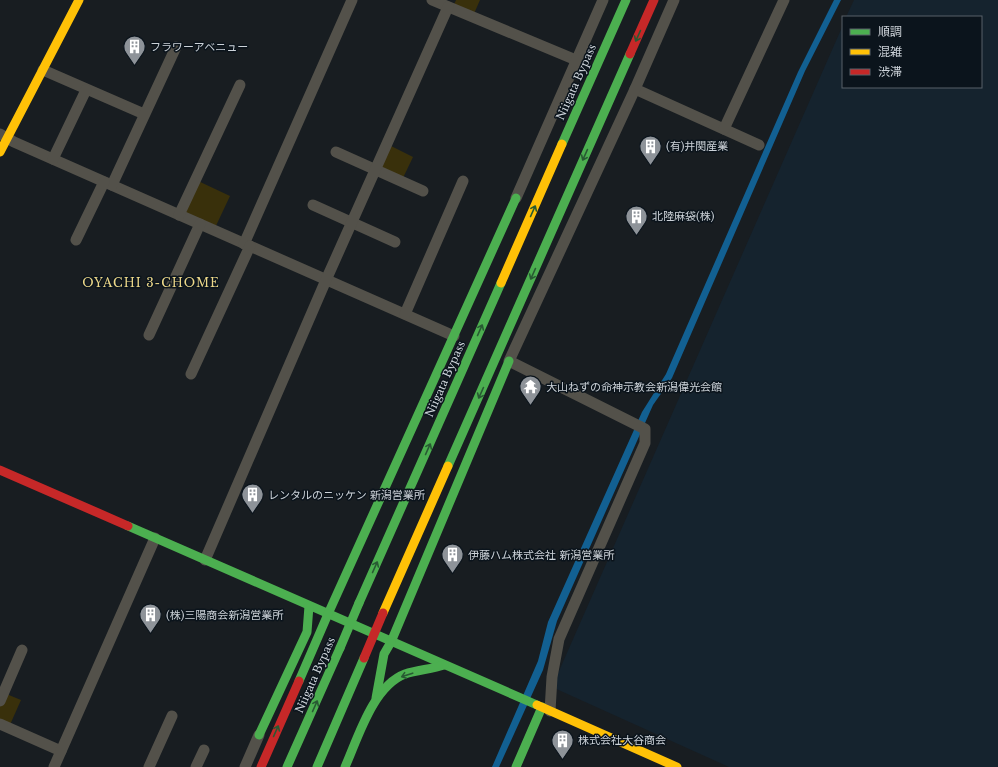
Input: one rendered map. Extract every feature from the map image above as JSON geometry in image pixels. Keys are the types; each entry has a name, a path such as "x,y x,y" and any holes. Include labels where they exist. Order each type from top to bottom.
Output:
{"main road":[{"path":"0,152 3,136 43,70 79,0"},
{"name":"Niigata Bypass","path":"287,767 626,0"},
{"path":"317,767 654,0"},
{"path":"261,767 328,614 516,198"},
{"path":"345,767 376,698 384,654 391,642 509,361"},
{"path":"1,472 677,767"},
{"path":"259,735 306,632 309,606"},
{"path":"376,698 393,682 405,674 429,670 444,665"},
{"path":"516,767 546,709"}],"street":[{"path":"191,374 352,0"},
{"path":"432,0 451,5 576,60"},
{"path":"516,198 603,0"},
{"path":"546,709 559,639 645,443 645,429 509,361 636,89 674,0"},
{"path":"724,129 784,0"},
{"path":"205,560 326,280 451,5"},
{"path":"76,240 108,184 176,47"},
{"path":"43,70 144,114"},
{"path":"179,215 240,85"},
{"path":"636,89 759,145"},
{"path":"53,160 86,90"},
{"path":"3,136 53,160 454,336"},
{"path":"336,152 423,192"},
{"path":"405,314 463,182"},
{"path":"312,205 395,242"},
{"path":"149,335 200,224"},
{"path":"54,767 155,538"},
{"path":"0,701 22,650"},
{"path":"149,767 172,716"},
{"path":"0,724 61,752"},
{"path":"245,767 259,735"},
{"path":"196,767 204,750"}],"shaded area":[{"path":"456,0 480,0 473,16 453,7"},
{"path":"854,0 998,0 998,767 729,767 552,687 842,27 842,88 982,88 982,16 846,16"},
{"path":"389,145 413,157 402,180 377,169"},
{"path":"196,180 230,196 214,230 180,215"},
{"path":"4,693 21,700 9,727 0,723 0,703"}],"water":[{"path":"834,0 841,0 805,71 672,378 653,405 557,621 543,670 499,767 492,767 538,661 548,622 642,412 666,374 798,72"}],"traffic: fast":[{"path":"562,144 626,0"},
{"path":"448,466 630,54"},
{"path":"328,614 516,198"},
{"path":"359,603 501,283"},
{"path":"391,642 509,361"},
{"path":"128,526 537,705"},
{"path":"340,648 359,603"},
{"path":"259,735 307,632 309,606"},
{"path":"299,681 328,614"},
{"path":"376,698 384,654 391,642"},
{"path":"287,767 340,648"},
{"path":"317,767 364,658"},
{"path":"345,767 368,714 375,701 384,690 394,680 405,674 444,665"},
{"path":"516,767 542,707"}],"traffic: slow":[{"path":"0,152 79,0"},
{"path":"501,283 562,144"},
{"path":"383,613 448,466"},
{"path":"537,705 677,767"}],"traffic: jam":[{"path":"630,54 654,0"},
{"path":"0,470 128,526"},
{"path":"364,658 383,613"},
{"path":"261,767 299,681"}],"place":[{"name":"フラワーアベニュー","path":"135,66"},
{"name":"(有)井関産業","path":"651,166"},
{"name":"北陸麻袋(株)","path":"636,236"},
{"name":"大山ねずの命神示教会新潟偉光会館","path":"530,406"},
{"name":"レンタルのニッケン 新潟営業所","path":"253,514"},
{"name":"伊藤ハム株式会社 新潟営業所","path":"452,574"},
{"name":"(株)三陽商会新潟営業所","path":"151,634"},
{"name":"株式会社大谷商会","path":"563,760"}],"district":[{"name":"OYACHI 3-CHOME","path":"151,282"}]}
